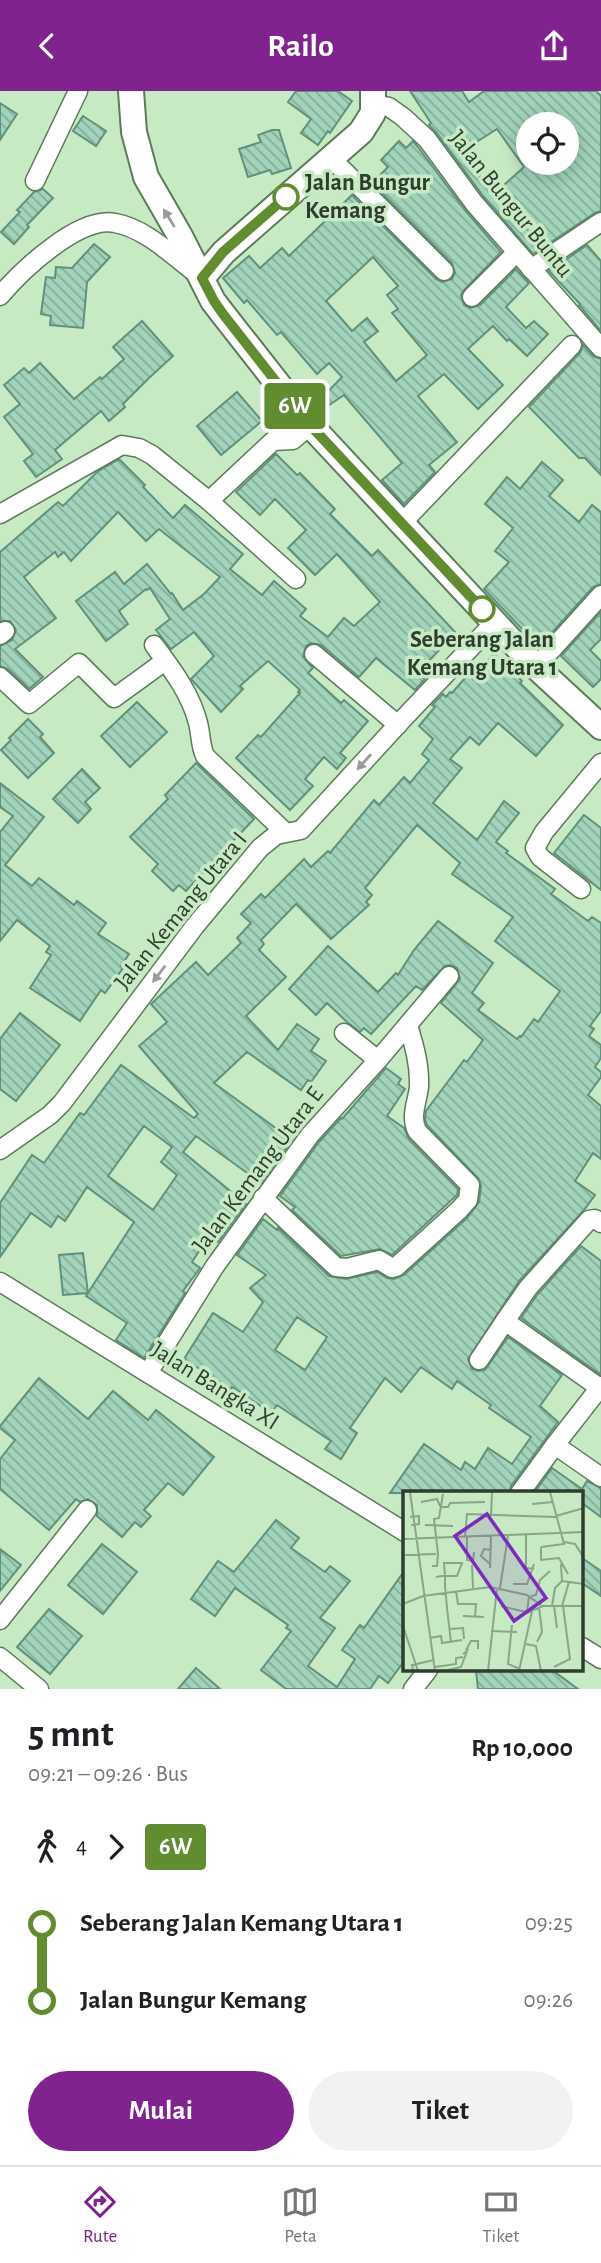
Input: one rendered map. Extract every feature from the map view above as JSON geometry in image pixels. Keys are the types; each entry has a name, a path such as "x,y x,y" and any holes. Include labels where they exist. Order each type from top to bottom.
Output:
{"street":[{"path":"35,181 78,91"},
{"path":"131,91 134,132 146,177 218,308 310,425 536,667 601,727"},
{"path":"202,278 223,252 361,132 373,113 374,97"},
{"name":"Jalan Bungur Buntu","path":"374,97 427,139 474,203 601,348"},
{"path":"331,158 444,271"},
{"path":"0,296 30,266 74,233 96,223 114,222 134,229 202,278"},
{"path":"531,269 601,222"},
{"path":"472,297 517,252"},
{"path":"403,522 572,345"},
{"path":"209,501 273,441 293,440 310,425"},
{"path":"0,514 122,445 152,455 209,501 296,579"},
{"path":"536,667 601,595"},
{"name":"Jalan Kemang Utara I","path":"0,1150 50,1115 62,1103 195,926 260,848 276,835 301,830 494,623"},
{"path":"154,645 174,671 195,712 205,756 285,832"},
{"path":"314,654 398,725"},
{"path":"0,677 29,704 79,663 114,698 166,661"},
{"path":"581,889 540,857 535,848 544,832 601,763"},
{"name":"Jalan Kemang Utara E","path":"148,1373 215,1266 310,1135 449,976"},
{"path":"263,1198 340,1268 377,1260 392,1268 396,1267 460,1210 468,1200 470,1185 414,1126 419,1087 418,1058 408,1025"},
{"path":"344,1033 378,1060"},
{"path":"479,1360 528,1288 589,1220 595,1219 601,1223"},
{"name":"Jalan Bangka XI","path":"0,1282 403,1531"},
{"path":"505,1321 600,1387 521,1491"},
{"path":"555,1444 601,1477"},
{"path":"0,1620 87,1510"},
{"path":"584,1648 601,1659"},
{"path":"0,1657 39,1689"},
{"path":"413,1689 427,1671"}],"building":[{"path":"296,91 338,91 352,101 330,133 328,131 318,145 301,133 311,119 288,102"},
{"path":"410,91 462,91 469,102 484,91 596,91 601,96 601,211 533,254 483,196 429,125 431,123"},
{"path":"0,103 17,114 0,140"},
{"path":"83,116 106,131 96,146 73,131"},
{"path":"279,130 291,168 272,174 270,170 248,177 239,149 261,142 258,135"},
{"path":"399,141 406,148 413,141 465,210 501,252 464,290 461,295 464,305 470,308 480,305 516,269 529,283 506,307 526,328 534,321 548,334 527,356 493,326 468,349 503,385 478,409 444,374 418,396 457,442 429,465 435,472 404,504 382,480 402,463 344,395 319,412 314,406 342,377 329,363 317,374 281,332 277,335 247,300 244,303 223,278 249,256 260,268 282,248 289,256 352,195 436,279 442,282 452,279 455,273 452,263 372,183 388,167 381,160","holes":["373,257 398,286 387,295 398,309 392,313 427,355 396,381 364,342 378,331 367,318 352,331 326,301"]},
{"path":"43,189 53,198 27,225 29,227 14,244 1,232 34,192"},
{"path":"94,244 110,257 87,282 83,328 50,325 51,316 41,314 46,277 55,278 56,267 72,268"},
{"path":"587,245 601,261 601,331 549,271"},
{"path":"142,321 173,356 109,421 101,411 55,450 62,459 36,477 24,461 33,454 4,417 20,404 4,385 24,368 29,373 40,363 74,399 124,359 113,347"},
{"path":"583,345 593,356 601,359 601,475 585,458 579,458 529,407 580,353"},
{"path":"237,392 262,421 221,455 197,426"},
{"path":"276,454 297,475 300,473 335,509 330,514 372,556 378,550 456,633 417,673 425,679 415,690 376,658 359,677 321,645 311,643 306,646 303,657 313,668 308,673 341,703 344,700 368,721 340,753 346,758 337,769 324,757 305,779 313,786 290,810 236,758 258,735 261,737 300,690 268,661 240,686 243,689 221,712 191,679 214,656 194,632 171,649 156,630 170,619 150,588 119,611 128,624 106,641 76,601 115,572 124,584 147,564 183,610 204,594 220,577 159,529 146,541 118,512 71,561 64,552 58,557 55,552 24,577 56,618 15,649 43,677 29,689 8,669 0,666 0,646 12,640 16,630 10,621 0,621 0,552 58,502 63,506 97,472 119,459 173,518 185,505 243,554 230,569 262,595 274,581 306,609 300,616 328,637 344,618 354,626 380,602 337,554 315,575 288,548 306,530 275,499 260,515 236,492"},
{"path":"542,462 563,480 549,496 579,522 592,505 601,512 601,584 593,587 539,647 484,589 509,562 495,551 513,528 485,504 507,477 520,489"},
{"path":"601,612 601,639 590,650 601,661 601,679 593,687 561,656"},
{"path":"494,654 563,725 536,756 498,723 479,745 470,737 450,759 462,768 433,803 477,840 504,801 519,813 496,842 508,851 506,853 555,889 551,894 588,921 592,917 601,923 601,1011 590,1026 594,1029 589,1036 601,1045 601,1058 595,1067 601,1072 601,1077 588,1095 601,1106 601,1159 593,1153 575,1181 595,1195 519,1281 468,1359 472,1369 485,1370 508,1337 562,1375 540,1406 558,1422 510,1491 390,1493 424,1444 461,1470 465,1462 475,1469 488,1448 512,1464 531,1437 489,1408 491,1405 457,1381 452,1389 421,1367 401,1392 385,1378 350,1428 357,1433 341,1459 325,1449 331,1441 277,1405 271,1413 184,1359 213,1313 243,1332 263,1302 250,1288 266,1275 237,1255 263,1219 277,1230 278,1228 329,1276 346,1279 377,1272 394,1279 404,1275 467,1218 479,1202 481,1186 478,1178 427,1125 425,1119 426,1111 464,1060 467,1062 483,1040 441,1003 460,979 457,968 445,966 422,990 416,986 371,1034 364,1028 360,1032 327,1003 316,1015 289,989 328,946 378,992 396,973 398,975 438,921 493,963 472,993 484,1003 478,1010 517,1039 534,1019 538,1022 560,991 495,941 513,917 452,874 460,863 417,825 365,888 372,895 366,902 369,905 331,939 296,904 261,940 264,944 259,950 286,977 246,1016 278,1050 297,1024 319,1039 311,1051 326,1061 311,1082 308,1080 301,1090 247,1052 214,1083 292,1140 261,1183 196,1136 183,1152 246,1204 218,1242 209,1236 192,1262 200,1268 183,1291 185,1293 144,1358 116,1340 127,1323 86,1296 134,1222 87,1187 65,1221 58,1216 51,1227 31,1213 0,1257 0,1203 32,1155 44,1163 80,1113 84,1115 121,1065 194,1118 198,1114 139,1046 167,1022 151,1004 196,962 208,975 241,943 237,938 251,923 241,914 261,894 265,898 304,859 311,867 328,851 330,853 374,800 379,805 404,777 410,783 429,760 422,754 433,739 419,726 435,707 432,705 443,694 446,697 452,693 479,662 483,665","holes":["144,1126 172,1147 161,1162 177,1175 153,1210 108,1176","297,1317 327,1337 305,1370 275,1350"]},
{"path":"137,702 167,732 130,767 101,736"},
{"path":"28,719 43,734 40,737 54,753 28,778 1,750"},
{"path":"196,763 254,819 186,891 179,885 173,891 152,871 158,864 130,837 168,799 165,795"},
{"path":"82,769 100,788 85,802 91,809 78,823 53,799"},
{"path":"0,783 44,817 5,865 32,886 39,878 74,905 77,901 106,923 98,934 129,954 121,966 123,968 105,993 101,990 80,1021 30,988 51,955 46,952 50,946 17,920 0,941 0,832 13,816 0,807"},
{"path":"584,815 601,828 601,890 554,853"},
{"path":"20,1013 60,1045 16,1101 0,1089 0,1039"},
{"path":"386,1068 401,1079 398,1084 405,1089 387,1116 404,1128 409,1139 458,1189 457,1195 392,1255 380,1249 341,1256 292,1210 295,1207 280,1196 319,1142"},
{"path":"581,1246 601,1261 601,1375 521,1318 537,1295"},
{"path":"83,1253 88,1293 63,1295 59,1255"},
{"path":"39,1378 88,1419 113,1391 148,1420 156,1410 214,1457 183,1495 168,1483 144,1510 151,1516 141,1527 135,1522 122,1537 97,1516 97,1505 88,1499 80,1502 76,1499 49,1530 0,1489 0,1459 15,1440 0,1426"},
{"path":"552,1468 582,1489 587,1481 601,1488 601,1517 584,1504 584,1491 535,1491"},
{"path":"276,1520 299,1538 291,1548 325,1572 330,1566 350,1581 320,1618 335,1628 308,1666 337,1687 355,1659 342,1650 360,1625 364,1628 403,1573 403,1663 388,1683 379,1676 370,1689 286,1689 261,1670 291,1631 286,1628 288,1625 235,1588 215,1616 191,1599 218,1561 234,1572"},
{"path":"102,1544 137,1572 103,1614 68,1585"},
{"path":"0,1549 21,1565 0,1591"},
{"path":"584,1559 601,1571 601,1596 584,1584"},
{"path":"49,1609 82,1636 50,1674 17,1647"},
{"path":"196,1668 220,1689 178,1689"},
{"path":"476,1671 553,1671 578,1689 478,1689"}],"bus line":[{"name":"6W","path":"286,197 223,252 202,278 223,314 310,425 482,609"}],"place":[{"name":"Jalan Bungur Kemang","path":"286,197"},
{"name":"Seberang Jalan Kemang Utara 1","path":"482,609"}]}
